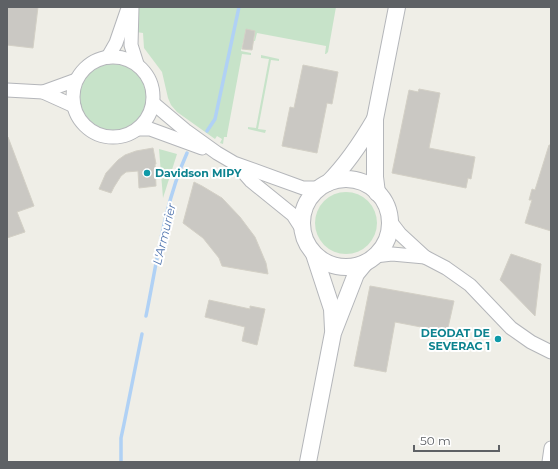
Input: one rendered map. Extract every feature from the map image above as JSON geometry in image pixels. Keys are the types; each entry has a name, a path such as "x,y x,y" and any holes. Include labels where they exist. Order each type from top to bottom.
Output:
{"street":[{"path":"108,57 116,44 128,7"},
{"path":"132,7 131,45 137,64"},
{"path":"377,193 375,177 375,120 397,7"},
{"path":"121,57 137,64 150,81 154,94 148,117 138,129 131,134 119,137 105,137 98,135 85,126 77,115 72,94 76,80 91,63 98,59 121,57"},
{"path":"43,92 76,80"},
{"path":"7,90 43,92 74,106"},
{"path":"153,102 185,130 217,153 234,163 303,188 323,186 345,179 354,180 371,187 384,201 390,221 388,236 381,250 356,274 333,333 308,462"},
{"path":"302,229 304,209 310,198 348,162 375,120"},
{"path":"138,129 150,129 217,153"},
{"path":"234,163 251,181 293,215 302,229 314,254 324,282 332,309 333,333"},
{"path":"390,221 400,234 425,257 464,279 511,328 531,342 551,352"},
{"path":"314,254 322,260 338,266 352,266 370,259 392,254 425,257"},
{"path":"549,462 551,448"}],"green space":[{"path":"139,7 336,7 328,52 326,54 326,46 257,33 254,41 255,31 246,30 241,51 251,53 251,55 242,54 227,137 224,137 223,144 220,143 222,139 217,136 215,139 177,112 171,105 162,72 144,48 143,33 136,32"},
{"path":"261,55 279,59 279,61 271,60 258,129 266,130 265,133 248,129 248,127 256,128 269,59 261,58"},
{"path":"113,64 126,67 136,74 143,84 146,97 143,110 136,120 126,127 113,130 100,127 90,120 83,110 80,97 83,84 90,74 100,67"},
{"path":"159,149 177,154 163,198"},
{"path":"346,192 358,195 368,201 374,211 377,223 374,235 368,245 358,251 346,254 334,251 324,245 318,235 315,223 318,211 324,201 334,195"}],"building":[{"path":"7,7 38,7 33,48 7,45"},
{"path":"246,29 255,31 252,50 242,49"},
{"path":"303,65 338,72 332,104 327,103 317,153 282,146 290,107 294,108"},
{"path":"419,89 440,93 429,148 475,157 471,179 468,178 466,188 392,173 409,90 418,92"},
{"path":"7,137 34,206 17,212 25,232 7,238"},
{"path":"549,145 551,145 551,231 525,223 532,200 529,200 532,189 535,190"},
{"name":"Davidson MIPY","path":"153,148 156,164 156,186 139,188 138,171 126,172 121,176 111,193 99,189 106,173 118,160 125,155 136,151"},
{"path":"194,182 222,198 240,217 255,237 266,263 268,274 222,266 219,258 203,238 183,223"},
{"path":"511,254 541,264 535,316 500,280"},
{"path":"370,286 454,301 447,332 395,322 386,372 354,366"},
{"path":"209,300 250,309 250,306 265,309 257,345 242,341 245,327 205,317"}],"waterway":[{"name":"L'Armurier","path":"207,131 215,119 239,7"},
{"name":"L'Armurier","path":"146,316 172,192 187,153"},
{"name":"L'Armurier","path":"121,462 121,438 142,334"}],"place":[{"name":"Davidson MIPY","path":"147,173"},
{"name":"DEODAT DE SEVERAC 1","path":"498,339"}]}
